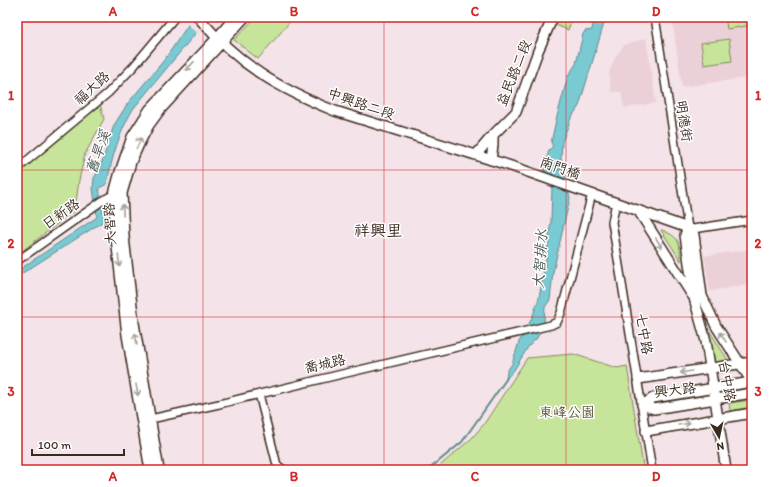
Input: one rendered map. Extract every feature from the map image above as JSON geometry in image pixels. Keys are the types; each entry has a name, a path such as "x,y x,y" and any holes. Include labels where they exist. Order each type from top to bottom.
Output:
{"street":[{"name":"福大路","path":"17,169 108,93 140,60 175,17"},
{"name":"中興路二段","path":"198,17 219,41 256,72 281,87 335,110 525,171"},
{"name":"大智路","path":"219,41 235,17"},
{"name":"大智路","path":"150,470 146,420 118,194 131,162 149,125 219,41 245,17"},
{"name":"益民路二段","path":"476,155 516,112 538,51 554,17"},
{"name":"明德街","path":"655,17 688,228"},
{"path":"491,160 493,135"},
{"name":"南門橋","path":"525,171 589,193"},
{"path":"589,193 693,229 752,220"},
{"name":"喬城路","path":"146,420 551,325 557,322 561,313 589,193"},
{"name":"日新路","path":"17,261 94,206 118,194"},
{"name":"七中路","path":"616,202 612,222 652,470"},
{"name":"台中路","path":"638,210 694,298"},
{"name":"台中路","path":"726,470 706,341 694,298 685,235 688,228 694,235 702,296 716,326 752,382"},
{"name":"興大路","path":"638,379 752,362"},
{"name":"興大路","path":"642,405 653,398 752,382"},
{"name":"興大路","path":"642,405 654,409 752,393"},
{"path":"259,394 277,465 284,470"},
{"path":"646,431 752,413"},
{"name":"大智路","path":"146,420 158,470"}],"shaded area":[{"path":"672,17 752,17 752,77 682,87"},
{"path":"646,38 656,103 624,108 621,92 611,92 609,72 616,56 624,45"},
{"path":"752,249 752,284 710,291 704,256"}],"green space":[{"path":"256,17 294,17 258,59 234,40"},
{"path":"556,17 572,19 568,30 553,24"},
{"path":"725,17 746,17 747,26 727,29"},
{"path":"729,39 732,61 704,65 701,43"},
{"path":"100,104 104,119 85,154 79,180 75,210 17,255 17,174"},
{"path":"661,230 673,236 678,241 681,261"},
{"path":"709,330 729,362 714,364"},
{"name":"東峰公園","path":"573,354 617,368 627,366 643,466 630,470 435,470 472,438 484,424 527,358"},
{"path":"751,400 752,407 730,411 729,403"}],"water":[{"path":"209,17 133,109 128,118 117,145 107,184 99,188 104,221 17,278 17,271 97,217 93,188 94,178 100,168 114,125 128,103 165,59 190,22"},
{"path":"594,17 606,17 579,106 571,118 562,142 561,158 570,198 553,272 550,300 545,307 544,322 537,338 528,347 514,370 506,379 507,371 512,364 519,342 532,318 539,298 551,221 552,187 544,170 549,150 553,146 551,143 568,76 576,64 583,34 585,31 592,30"}],"pier":[{"path":"190,17 211,18 196,33 187,23"}],"waterway":[{"name":"大智排水","path":"428,470 462,442 507,378"}],"district":[{"name":"祥興里","path":"378,230"}],"water label":[{"name":"舊旱溪","path":"98,152"}]}
